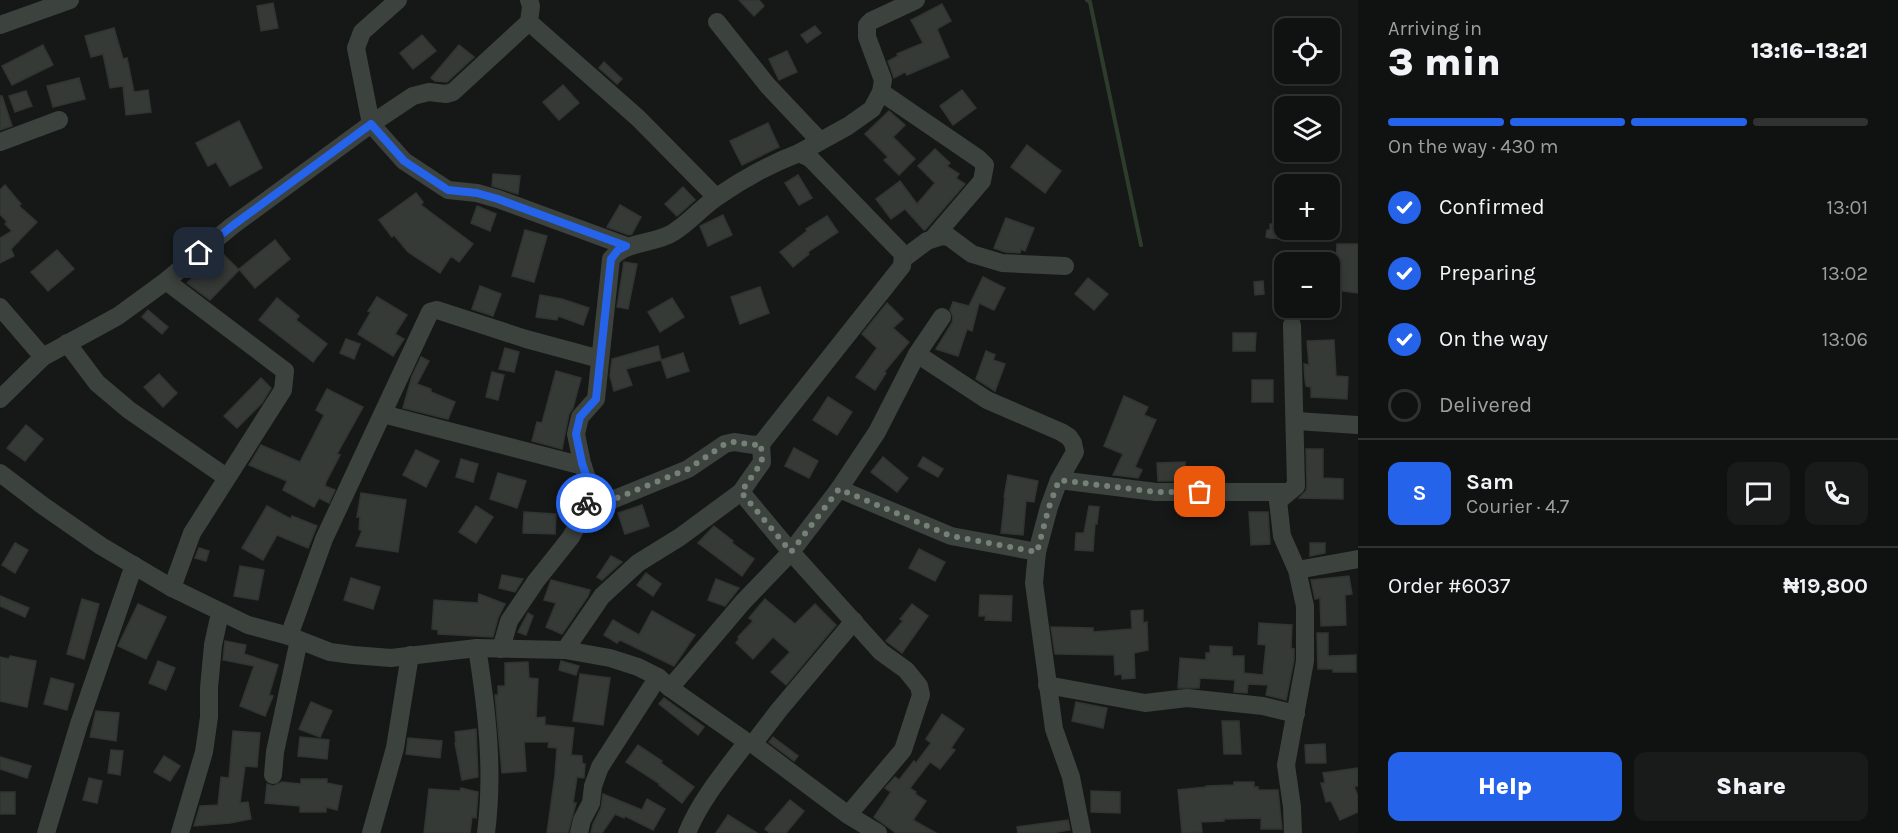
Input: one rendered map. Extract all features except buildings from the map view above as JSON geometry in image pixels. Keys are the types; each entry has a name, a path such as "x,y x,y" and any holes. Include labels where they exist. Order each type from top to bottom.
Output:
{"street":[{"path":"0,25 70,0"},
{"path":"398,0 362,32 356,48 371,124 404,161 448,190 477,193 498,199 626,246"},
{"path":"0,399 43,357 118,316 166,281 232,226 371,124 413,96 429,92 446,94 453,92 529,22 531,6 529,0"},
{"path":"501,649 509,621 536,581 571,537 585,511 588,481 576,434 580,417 596,399 611,259 618,250 626,246 654,240 674,232 716,197 764,167 799,153 872,110 881,92 883,80 867,38 867,25 916,0"},
{"path":"529,22 638,118 716,197"},
{"path":"717,22 768,86 820,141"},
{"path":"881,92 985,165 982,181 934,237 903,259"},
{"path":"0,142 59,120"},
{"path":"565,650 602,597 638,562 680,537 741,492 762,462 761,444 902,266 903,254 810,158 799,153"},
{"path":"934,237 949,237 972,254 1002,263 1065,266"},
{"path":"166,281 285,371 283,390 192,532 172,588"},
{"path":"0,307 43,357"},
{"path":"273,775 294,638 324,539 430,312 437,310 526,339 600,359"},
{"path":"579,833 582,820 591,803 593,786 600,767 664,683 791,552 839,489 877,432 917,354 942,317"},
{"path":"1278,501 1296,486 1292,325"},
{"path":"67,343 97,383 129,410 226,477"},
{"path":"917,354 987,400 1069,436 1073,443 1075,452 1059,480 1049,507 1037,552 1034,584 1054,729 1071,777 1082,833"},
{"path":"382,414 583,466"},
{"path":"1296,421 1358,425"},
{"path":"585,511 688,469 725,444 734,442 761,444"},
{"path":"0,473 101,546 172,588 248,625 294,638 330,652 391,658 477,648 565,650 610,658 638,668 664,683 848,815 878,833"},
{"path":"1059,480 1156,492 1288,492 1278,501"},
{"path":"839,489 951,536 1037,552"},
{"path":"741,492 791,552 881,652 906,670 919,686 921,695 903,750 848,815"},
{"path":"1278,501 1282,536 1297,570 1305,606 1305,661 1286,765 1293,833"},
{"path":"1297,570 1358,559"},
{"path":"46,833 79,724 134,565"},
{"path":"180,833 204,752 209,717 208,688 213,645 220,613"},
{"path":"687,833 706,797 854,621"},
{"path":"477,648 484,689 490,778 486,833"},
{"path":"371,833 394,748 410,655"},
{"path":"1047,686 1145,703 1186,698 1263,706 1296,714"}],"waterway":[{"path":"1087,0 1090,2 1141,245"}],"way so far":[{"path":"586,503 585,511 634,492 688,469 725,444 734,442 761,444 762,462 741,492 791,552 839,489 951,536 1037,552 1059,480 1156,492 1200,492"}],"route":[{"path":"199,253 232,226 371,124 404,161 448,190 477,193 498,199 626,246 618,250 611,259 596,399 580,417 576,434 588,481 586,503"}]}
